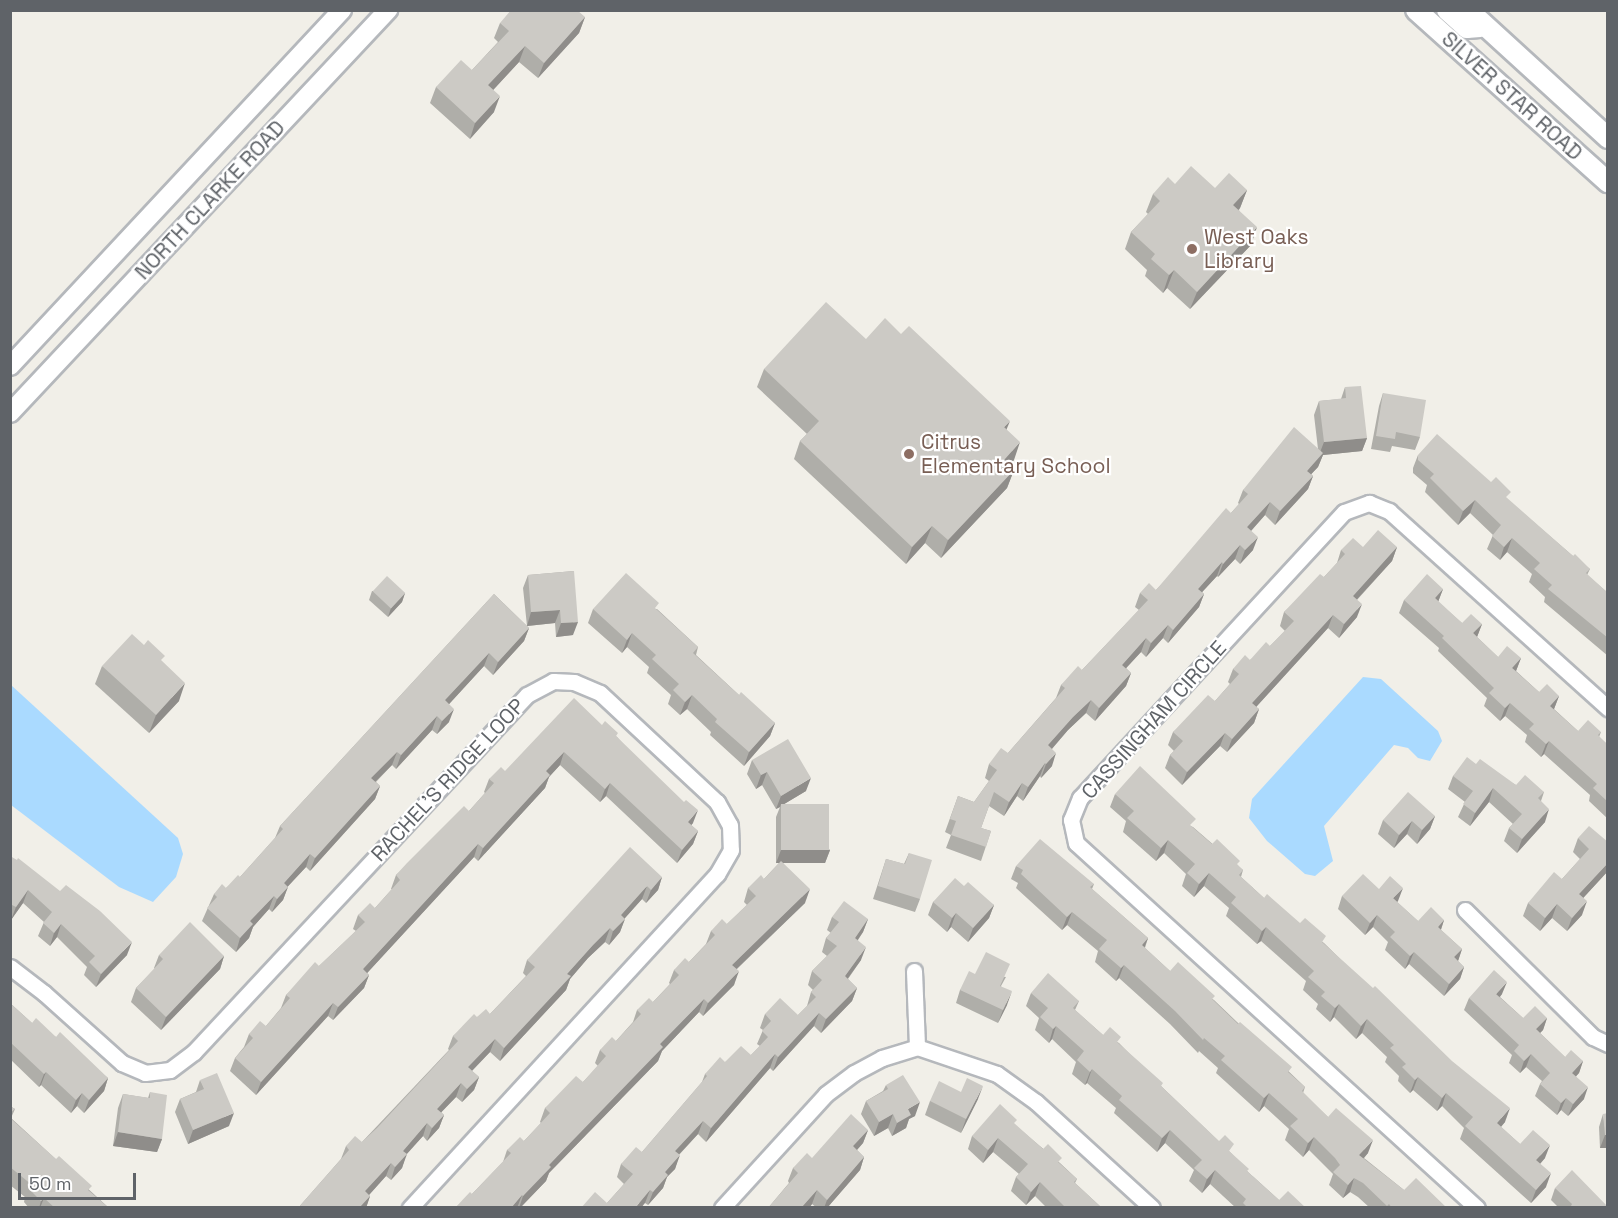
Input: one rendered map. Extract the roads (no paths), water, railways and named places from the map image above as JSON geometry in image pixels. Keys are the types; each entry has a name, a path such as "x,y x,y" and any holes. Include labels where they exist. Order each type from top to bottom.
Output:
{"main road":[{"name":"SILVER STAR ROAD","path":"1416,10 1608,182"},
{"path":"1447,10 1467,28 1486,27"},
{"name":"SILVER STAR ROAD","path":"1468,10 1608,138"}],"street":[{"name":"NORTH CLARKE ROAD","path":"11,365 342,10"},
{"name":"NORTH CLARKE ROAD","path":"10,413 388,10"},
{"path":"11,365 33,390"},
{"name":"CASSINGHAM CIRCLE","path":"1477,1208 1076,843 1071,820 1080,798 1344,512 1369,503 1389,511 1608,708"},
{"name":"RACHEL'S RIDGE LOOP","path":"10,967 44,993 122,1063 145,1073 170,1070 194,1052 527,695 553,681 574,682 600,693 717,802 730,825 731,850 717,874 410,1208"},
{"path":"1466,910 1593,1037 1608,1044"},
{"path":"914,971 917,1047"},
{"path":"722,1208 826,1095 854,1073 882,1058 917,1047 953,1057 997,1074 1036,1102 1152,1208"}],"water":[{"path":"1363,677 1381,679 1438,731 1442,741 1430,761 1418,758 1408,748 1394,745 1324,826 1333,861 1315,876 1305,874 1267,841 1249,818 1252,799"},
{"path":"11,685 178,838 183,854 176,877 153,902 119,887 11,805"}],"place":[{"name":"West Oaks Library","path":"1192,249"},
{"name":"Citrus Elementary School","path":"909,454"}]}
